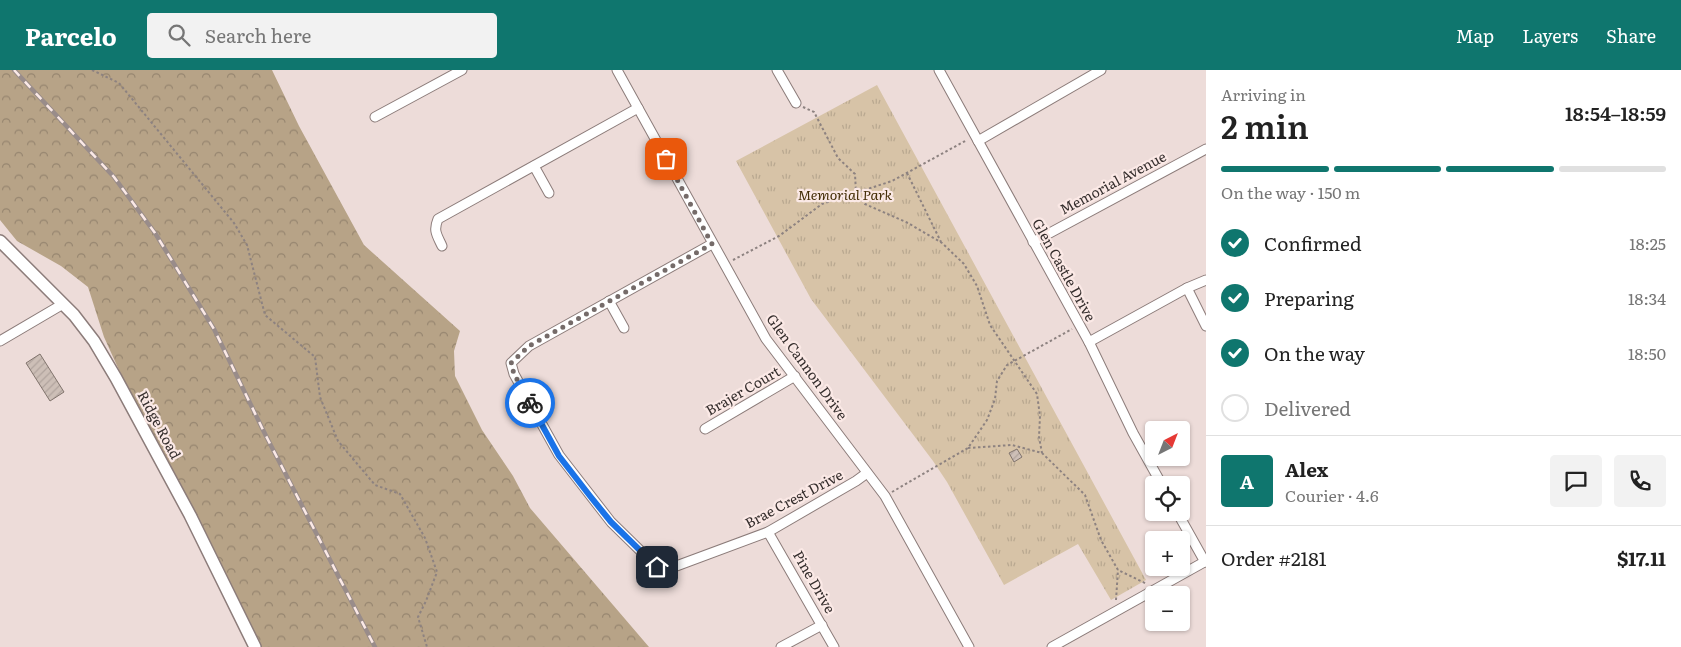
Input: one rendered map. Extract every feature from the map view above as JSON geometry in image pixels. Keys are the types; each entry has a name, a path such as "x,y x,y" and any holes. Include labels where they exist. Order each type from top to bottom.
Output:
{"main road":[{"name":"Ridge Road","path":"0,241 74,315 94,341 190,515 255,647"}],"street":[{"path":"375,117 462,70"},
{"name":"Glen Cannon Drive","path":"617,70 766,339 885,496 969,647"},
{"path":"777,70 796,104"},
{"name":"Glen Castle Drive","path":"939,70 1089,342 1133,433 1157,476"},
{"path":"977,138 1101,70"},
{"path":"442,246 436,235 435,228 438,219 638,108"},
{"name":"Memorial Avenue","path":"1033,242 1206,149"},
{"path":"534,166 550,193"},
{"name":"Brae Crest Drive","path":"712,244 529,346 511,363 514,374 559,456 611,522 657,567 670,568 768,532 867,473"},
{"path":"1089,342 1187,288 1206,280"},
{"path":"1187,288 1206,326"},
{"path":"610,301 624,328"},
{"path":"0,341 63,304"},
{"name":"Brajer Court","path":"705,429 795,376"},
{"path":"1162,586 1206,562 1183,521"},
{"name":"Pine Drive","path":"768,532 834,647"},
{"path":"1052,647 1145,595"},
{"path":"781,647 822,625"}],"path":[{"path":"92,70 119,83 234,223 247,245 265,315 315,357 320,397 338,441 375,485 400,494 425,538 436,572 429,595 418,617 427,647"},
{"path":"796,104 814,112 838,158 855,174 856,194 865,204 908,223 942,243 964,264 977,286 990,325 1037,394 1040,416 1039,437 1042,453"},
{"path":"724,265 779,236 822,204 892,181 977,138"},
{"path":"907,173 942,243"},
{"path":"885,496 968,448 987,420 995,399 997,381 1007,365 1079,325"},
{"path":"968,448 1012,445 1042,453 1085,495 1101,540 1118,570 1116,611"},
{"path":"1118,570 1151,586"}],"green space":[{"path":"0,70 272,70 299,126 364,245 460,331 454,351 455,376 482,430 513,476 530,508 649,647 256,647 147,432 104,337 88,287 61,266 17,241 0,220"},
{"name":"Memorial Park","path":"877,85 1146,580 1111,600 1078,544 1004,585 947,482 933,461 811,299 736,161"}],"building":[{"path":"40,354 64,392 50,401 26,363"},
{"path":"1017,449 1022,457 1014,462 1009,453"}],"railway":[{"path":"14,70 114,177 155,233 214,329 266,436 375,647"}],"way so far":[{"path":"530,403 514,374 511,363 529,346 712,244 666,159"}],"route":[{"path":"530,403 559,456 611,522 657,567"}]}
